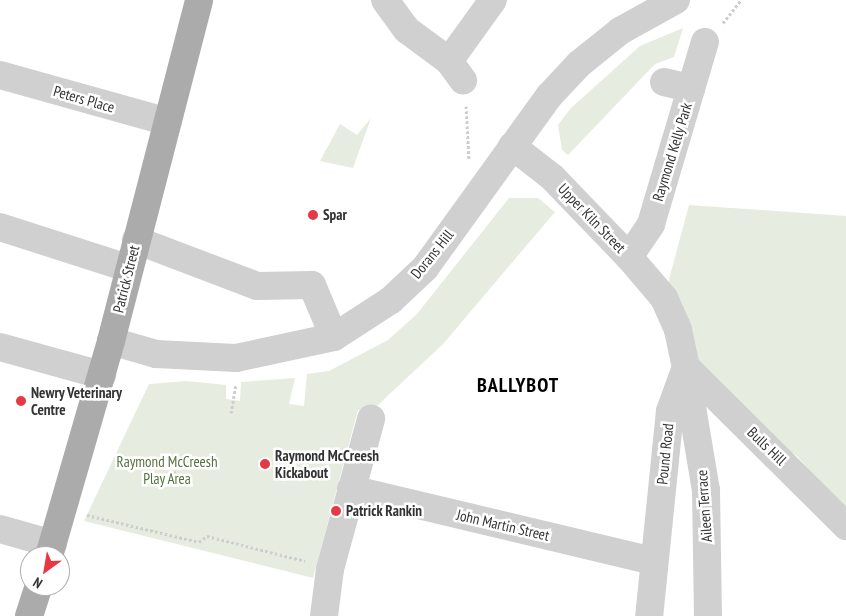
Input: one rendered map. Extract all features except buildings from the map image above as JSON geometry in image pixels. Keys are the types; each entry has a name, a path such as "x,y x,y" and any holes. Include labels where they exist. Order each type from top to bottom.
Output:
{"main road":[{"name":"Patrick Street","path":"52,546 102,375 128,268 199,0"},
{"path":"29,616 36,596"}],"street":[{"path":"385,0 407,30 456,71 492,0"},
{"name":"Dorans Hill","path":"111,341 156,354 236,358 334,337 391,300 425,268 512,146 580,64 620,31 676,0"},
{"name":"Raymond Kelly Park","path":"630,257 651,224 705,42"},
{"name":"Peters Place","path":"0,75 168,122"},
{"path":"664,82 691,88"},
{"name":"Upper Kiln Street","path":"512,146 552,177 630,257 664,298 678,330 686,367"},
{"path":"0,227 128,268"},
{"path":"136,240 257,286 312,285 334,337"},
{"path":"0,347 102,375"},
{"name":"Bulls Hill","path":"686,367 846,526"},
{"name":"Pound Road","path":"649,616 670,411 686,367"},
{"name":"Aileen Terrace","path":"686,367 706,490 708,616"},
{"path":"324,616 330,569 371,419"},
{"name":"John Martin Street","path":"351,489 654,561"},
{"path":"0,529 41,546"}],"path":[{"path":"456,71 469,124 470,206"},
{"path":"231,412 236,380"},
{"path":"169,473 178,472"},
{"path":"82,514 199,542 207,536 283,554"}],"green space":[{"path":"683,28 674,57 655,64 568,155 562,150 558,125 571,108 640,46"},
{"path":"371,118 353,168 320,161 340,124 357,135"},
{"name":"Raymond McCreesh Play Area","path":"509,198 538,198 555,212 443,344 378,405 358,410 313,578 84,521 149,384 187,381 226,385 226,399 240,401 241,382 295,378 289,404 304,406 307,374 329,371 388,340 417,314"},
{"path":"689,205 846,216 846,512 797,456 741,421 702,384 664,298"}],"place":[{"name":"Spar","path":"313,215"},
{"name":"Newry Veterinary Centre","path":"21,401"},
{"name":"Raymond McCreesh Kickabout","path":"265,464"},
{"name":"Patrick Rankin","path":"336,511"}],"district":[{"name":"BALLYBOT","path":"518,385"}]}
